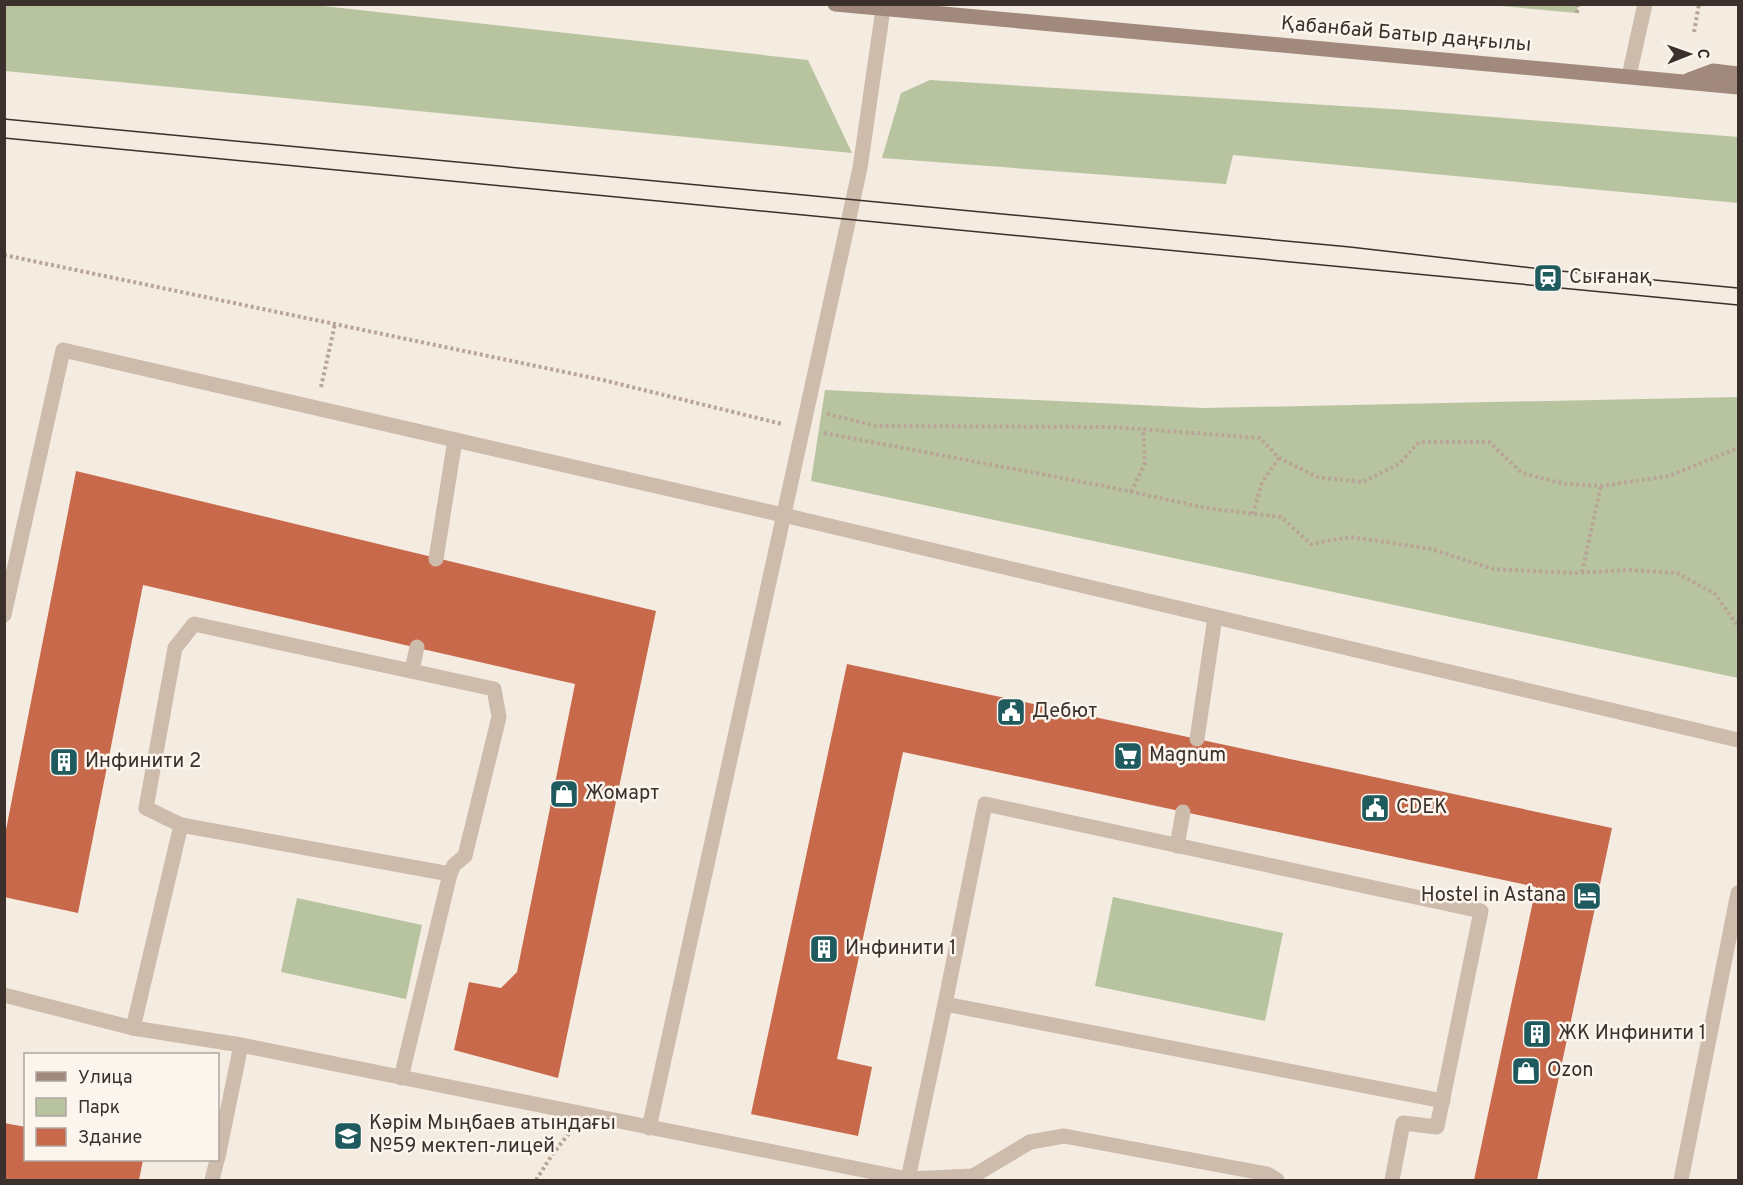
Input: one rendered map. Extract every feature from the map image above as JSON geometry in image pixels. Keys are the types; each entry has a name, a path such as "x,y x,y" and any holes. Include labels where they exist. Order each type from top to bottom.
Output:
{"main road":[{"name":"Қабанбай Батыр даңғылы","path":"835,4 1738,87"},
{"name":"Қабанбай Батыр даңғылы","path":"1686,81 1713,71 1738,74"}],"street":[{"path":"1629,76 1645,4"},
{"path":"649,1128 860,168 884,9"},
{"path":"4,615 63,350 783,515 1738,740"},
{"path":"436,559 455,440"},
{"path":"1197,739 1215,617"},
{"path":"401,1078 450,874 454,865 465,856 499,717 494,689 194,624 175,648 146,808 181,825 450,874"},
{"path":"412,670 417,647"},
{"path":"908,1179 985,804 1481,911 1437,1127 1403,1123 1392,1180"},
{"path":"1177,846 1183,812"},
{"path":"132,1028 181,825"},
{"path":"1681,1180 1738,893"},
{"path":"4,995 132,1028 241,1045 908,1179 973,1176 1030,1142 1064,1136 1267,1174 1277,1180"},
{"path":"945,1004 1443,1101"},
{"path":"219,1149 241,1045"},
{"path":"212,1180 216,1161"}],"path":[{"path":"1577,14 1578,4"},
{"path":"1694,32 1699,4"},
{"path":"4,255 603,380 802,429 1206,508 1281,517 1311,544 1351,537 1431,549 1493,569 1582,572 1628,570 1677,573 1715,594 1738,626"},
{"path":"317,407 335,324"},
{"path":"806,410 877,426 1112,427 1260,438 1279,458 1317,477 1363,482 1399,464 1419,442 1489,442 1522,473 1565,484 1601,486 1669,476 1738,448"},
{"path":"1131,492 1145,463 1143,429"},
{"path":"1253,514 1262,482 1279,458"},
{"path":"1582,572 1601,486"},
{"path":"536,1180 583,1115"}],"green space":[{"path":"1578,4 1577,13 1490,5"},
{"path":"4,5 314,5 808,60 852,153 5,71"},
{"path":"930,80 1407,110 1738,137 1738,203 1233,155 1226,184 882,158 901,93"},
{"path":"825,390 1204,408 1738,397 1738,678 811,481"},
{"path":"1113,897 1283,933 1265,1021 1095,986"},
{"path":"297,898 422,925 406,999 281,972"}],"building":[{"name":"Инфинити 2","path":"76,471 656,611 558,1078 454,1050 469,982 501,988 517,972 575,684 143,585 78,913 4,897 4,840"},
{"name":"Инфинити 1","path":"847,664 1612,828 1537,1180 1474,1180 1536,887 903,752 837,1059 872,1067 858,1136 751,1114"},
{"path":"4,1123 24,1127 24,1161 143,1161 139,1180 4,1180"}],"tram line":[{"path":"4,119 1350,247 1550,270 1738,288"},
{"path":"4,138 1738,305"}],"place":[{"name":"Сығанақ","path":"1548,278"},
{"name":"Дебют","path":"1011,712"},
{"name":"Magnum","path":"1128,756"},
{"name":"Инфинити 2","path":"64,762"},
{"name":"Жомарт","path":"564,794"},
{"name":"CDEK","path":"1375,808"},
{"name":"Hostel in Astana","path":"1587,896"},
{"name":"Инфинити 1","path":"824,949"},
{"name":"ЖК Инфинити 1","path":"1537,1034"},
{"name":"Ozon","path":"1526,1071"},
{"name":"Кәрім Мыңбаев атындағы №59 мектеп-лицей","path":"348,1136"}]}
